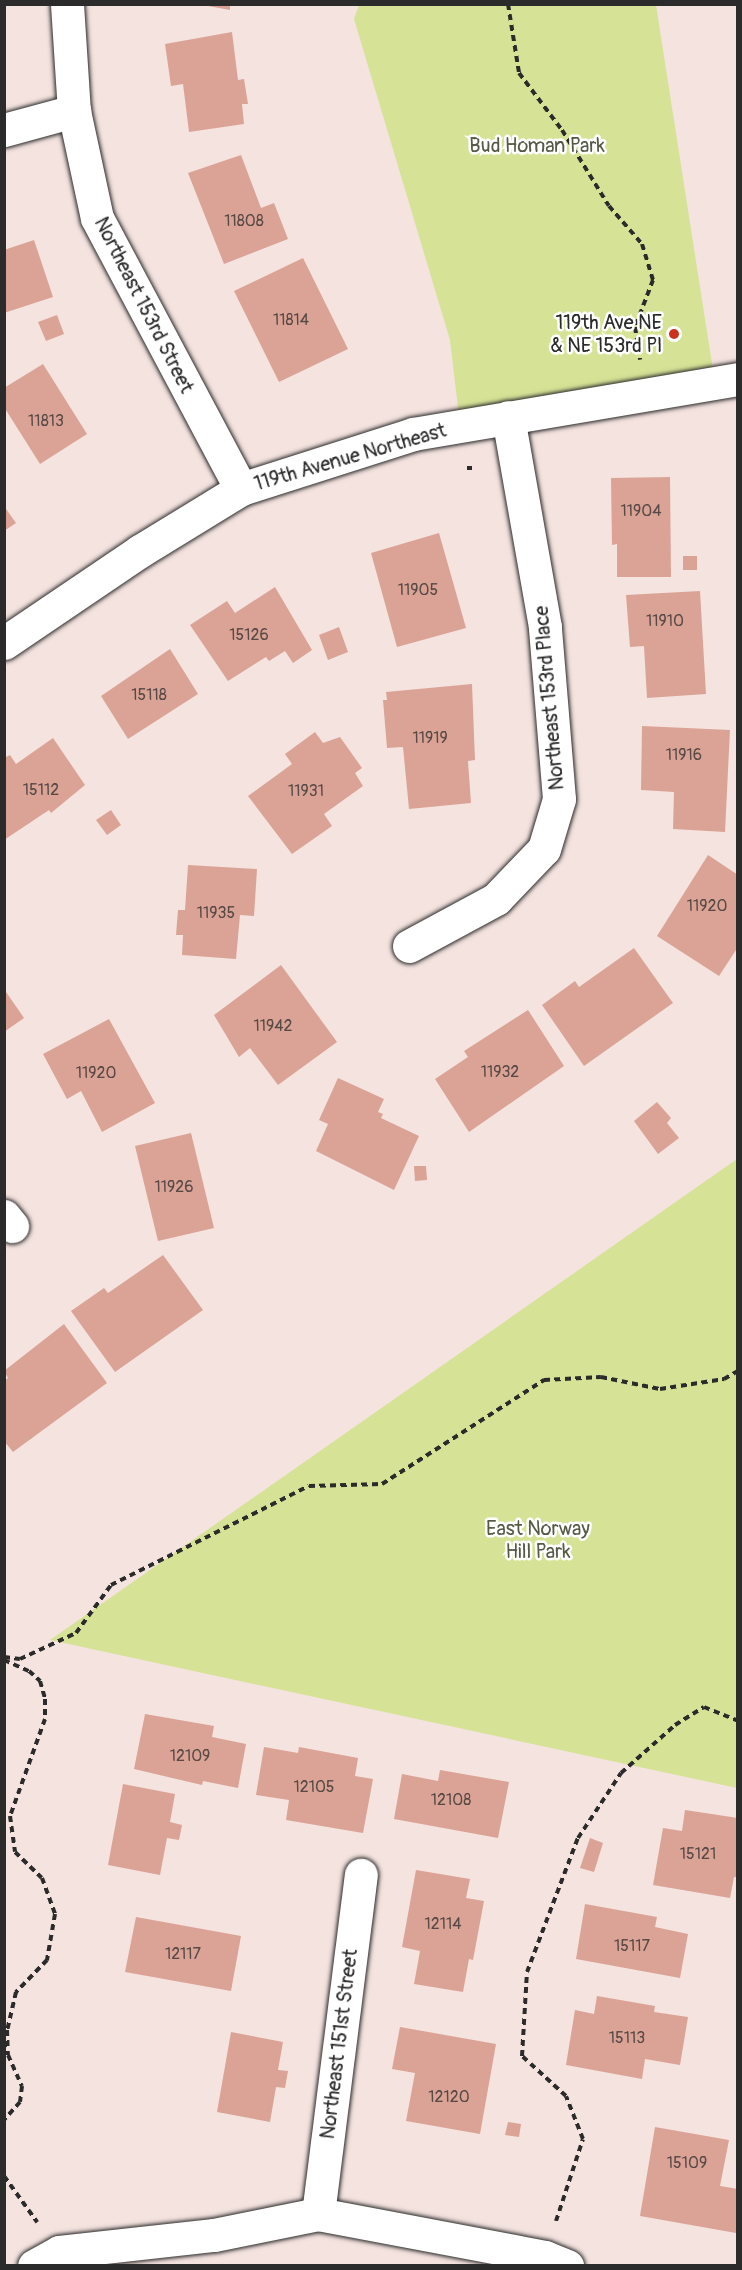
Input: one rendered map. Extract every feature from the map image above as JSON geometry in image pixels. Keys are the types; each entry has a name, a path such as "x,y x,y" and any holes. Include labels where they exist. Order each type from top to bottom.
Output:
{"street":[{"name":"Northeast 153rd Street","path":"67,4 74,111 97,218 241,489"},
{"path":"4,130 74,111"},
{"name":"119th Avenue Northeast","path":"4,643 140,551 241,489 413,434 738,379"},
{"name":"Northeast 153rd Place","path":"410,946 496,899 544,849 559,799 545,627 507,417"},
{"name":"Northeast 151st Street","path":"318,2214 361,1875"},
{"path":"46,2258 214,2235 318,2214 556,2261"}],"path":[{"path":"508,4 519,73 562,130 609,206 642,244 652,280 635,327 645,395"},
{"path":"4,1658 20,1659 76,1633 111,1585 309,1486 382,1484 544,1380 601,1377 660,1389 723,1379 738,1371"},
{"path":"4,1658 29,1671 40,1681 45,1699 45,1719 10,1816 15,1852 42,1878 55,1914 47,1960 16,1992 7,2030 8,2055 22,2086 20,2102 4,2120"},
{"path":"556,2261 583,2139 566,2096 522,2056 526,1972 578,1838 621,1773 675,1725 704,1707 738,1721"},
{"path":"4,2176 46,2258"}],"green space":[{"name":"Bud Homan Park","path":"359,5 656,5 715,383 460,425 450,340 354,19"},
{"name":"East Norway Hill Park","path":"737,1159 737,1788 50,1640"}],"building":[{"path":"197,4 230,4 230,10"},
{"path":"232,32 238,80 244,79 248,104 242,104 244,124 189,132 183,84 171,86 165,44"},
{"path":"241,155 261,208 274,203 288,239 224,264 188,173"},
{"path":"34,240 53,297 4,313 4,250"},
{"path":"303,258 348,349 279,382 234,291"},
{"path":"57,315 64,334 46,341 38,322"},
{"path":"43,364 87,434 40,464 4,407 4,388"},
{"path":"670,477 671,577 617,577 617,544 612,545 611,478"},
{"path":"4,506 16,523 4,531"},
{"path":"439,533 466,628 397,647 371,553"},
{"path":"683,556 697,556 697,570 683,570"},
{"path":"275,587 312,650 293,663 285,651 269,661 266,657 228,681 190,625 227,601 235,613"},
{"path":"700,591 706,694 647,698 644,646 630,647 626,595"},
{"path":"339,627 348,652 328,660 319,635"},
{"path":"170,649 198,694 128,739 101,696"},
{"path":"472,684 475,760 468,761 471,803 409,809 403,747 387,748 383,700 387,700 386,692"},
{"path":"642,726 730,730 725,832 673,829 674,792 641,790"},
{"path":"315,732 323,743 340,737 362,768 355,773 363,786 324,814 332,826 292,854 248,796 292,764 285,754"},
{"path":"53,738 85,785 51,813 49,810 4,840 4,758 10,755 16,764"},
{"path":"111,810 121,825 107,835 96,820"},
{"path":"708,855 738,875 738,947 719,976 657,936"},
{"path":"188,865 257,869 254,916 240,915 236,959 182,955 183,935 176,935 178,910 185,910"},
{"path":"634,948 673,1003 584,1066 542,1005 575,981 579,987"},
{"path":"281,965 337,1042 278,1085 250,1048 239,1057 214,1015"},
{"path":"4,989 24,1018 4,1032"},
{"path":"528,1010 564,1066 469,1132 435,1079 468,1057 464,1051"},
{"path":"109,1019 155,1103 102,1132 81,1091 67,1099 43,1054"},
{"path":"338,1078 384,1099 378,1112 383,1114 381,1118 419,1136 394,1190 316,1151 328,1124 319,1120"},
{"path":"657,1102 671,1118 667,1123 679,1138 658,1154 634,1121"},
{"path":"191,1133 214,1228 158,1241 135,1146"},
{"path":"414,1166 426,1166 427,1180 415,1181"},
{"path":"163,1255 203,1310 115,1372 71,1311 104,1288 108,1293"},
{"path":"64,1324 107,1383 13,1452 4,1441 4,1381 8,1378 4,1371"},
{"path":"145,1714 214,1726 212,1737 246,1744 238,1788 203,1781 202,1785 134,1769"},
{"path":"264,1747 298,1753 299,1747 358,1758 355,1776 373,1779 363,1833 286,1820 289,1800 256,1795"},
{"path":"440,1770 509,1782 498,1838 394,1819 402,1774 438,1781"},
{"path":"123,1784 175,1794 170,1822 182,1825 179,1840 167,1838 160,1875 108,1865"},
{"path":"685,1810 738,1818 738,1877 734,1877 730,1898 653,1885 663,1828 682,1831"},
{"path":"590,1838 603,1843 594,1872 580,1868"},
{"path":"416,1870 470,1879 466,1898 484,1901 473,1960 469,1959 463,1992 414,1984 420,1951 402,1947"},
{"path":"585,1904 657,1917 655,1927 688,1934 680,1978 576,1959"},
{"path":"136,1917 241,1936 231,1991 125,1972"},
{"path":"597,1996 655,2006 654,2012 688,2017 680,2065 645,2059 642,2079 566,2065 575,2010 594,2014"},
{"path":"400,2027 496,2044 480,2134 406,2121 415,2073 392,2069"},
{"path":"231,2032 283,2042 278,2070 288,2071 285,2088 276,2087 270,2122 217,2112"},
{"path":"508,2122 521,2124 519,2137 505,2135"},
{"path":"655,2127 729,2140 720,2186 738,2189 736,2233 640,2216"}],"place":[{"name":"119th Ave NE & NE 153rd Pl","path":"674,334"}]}
